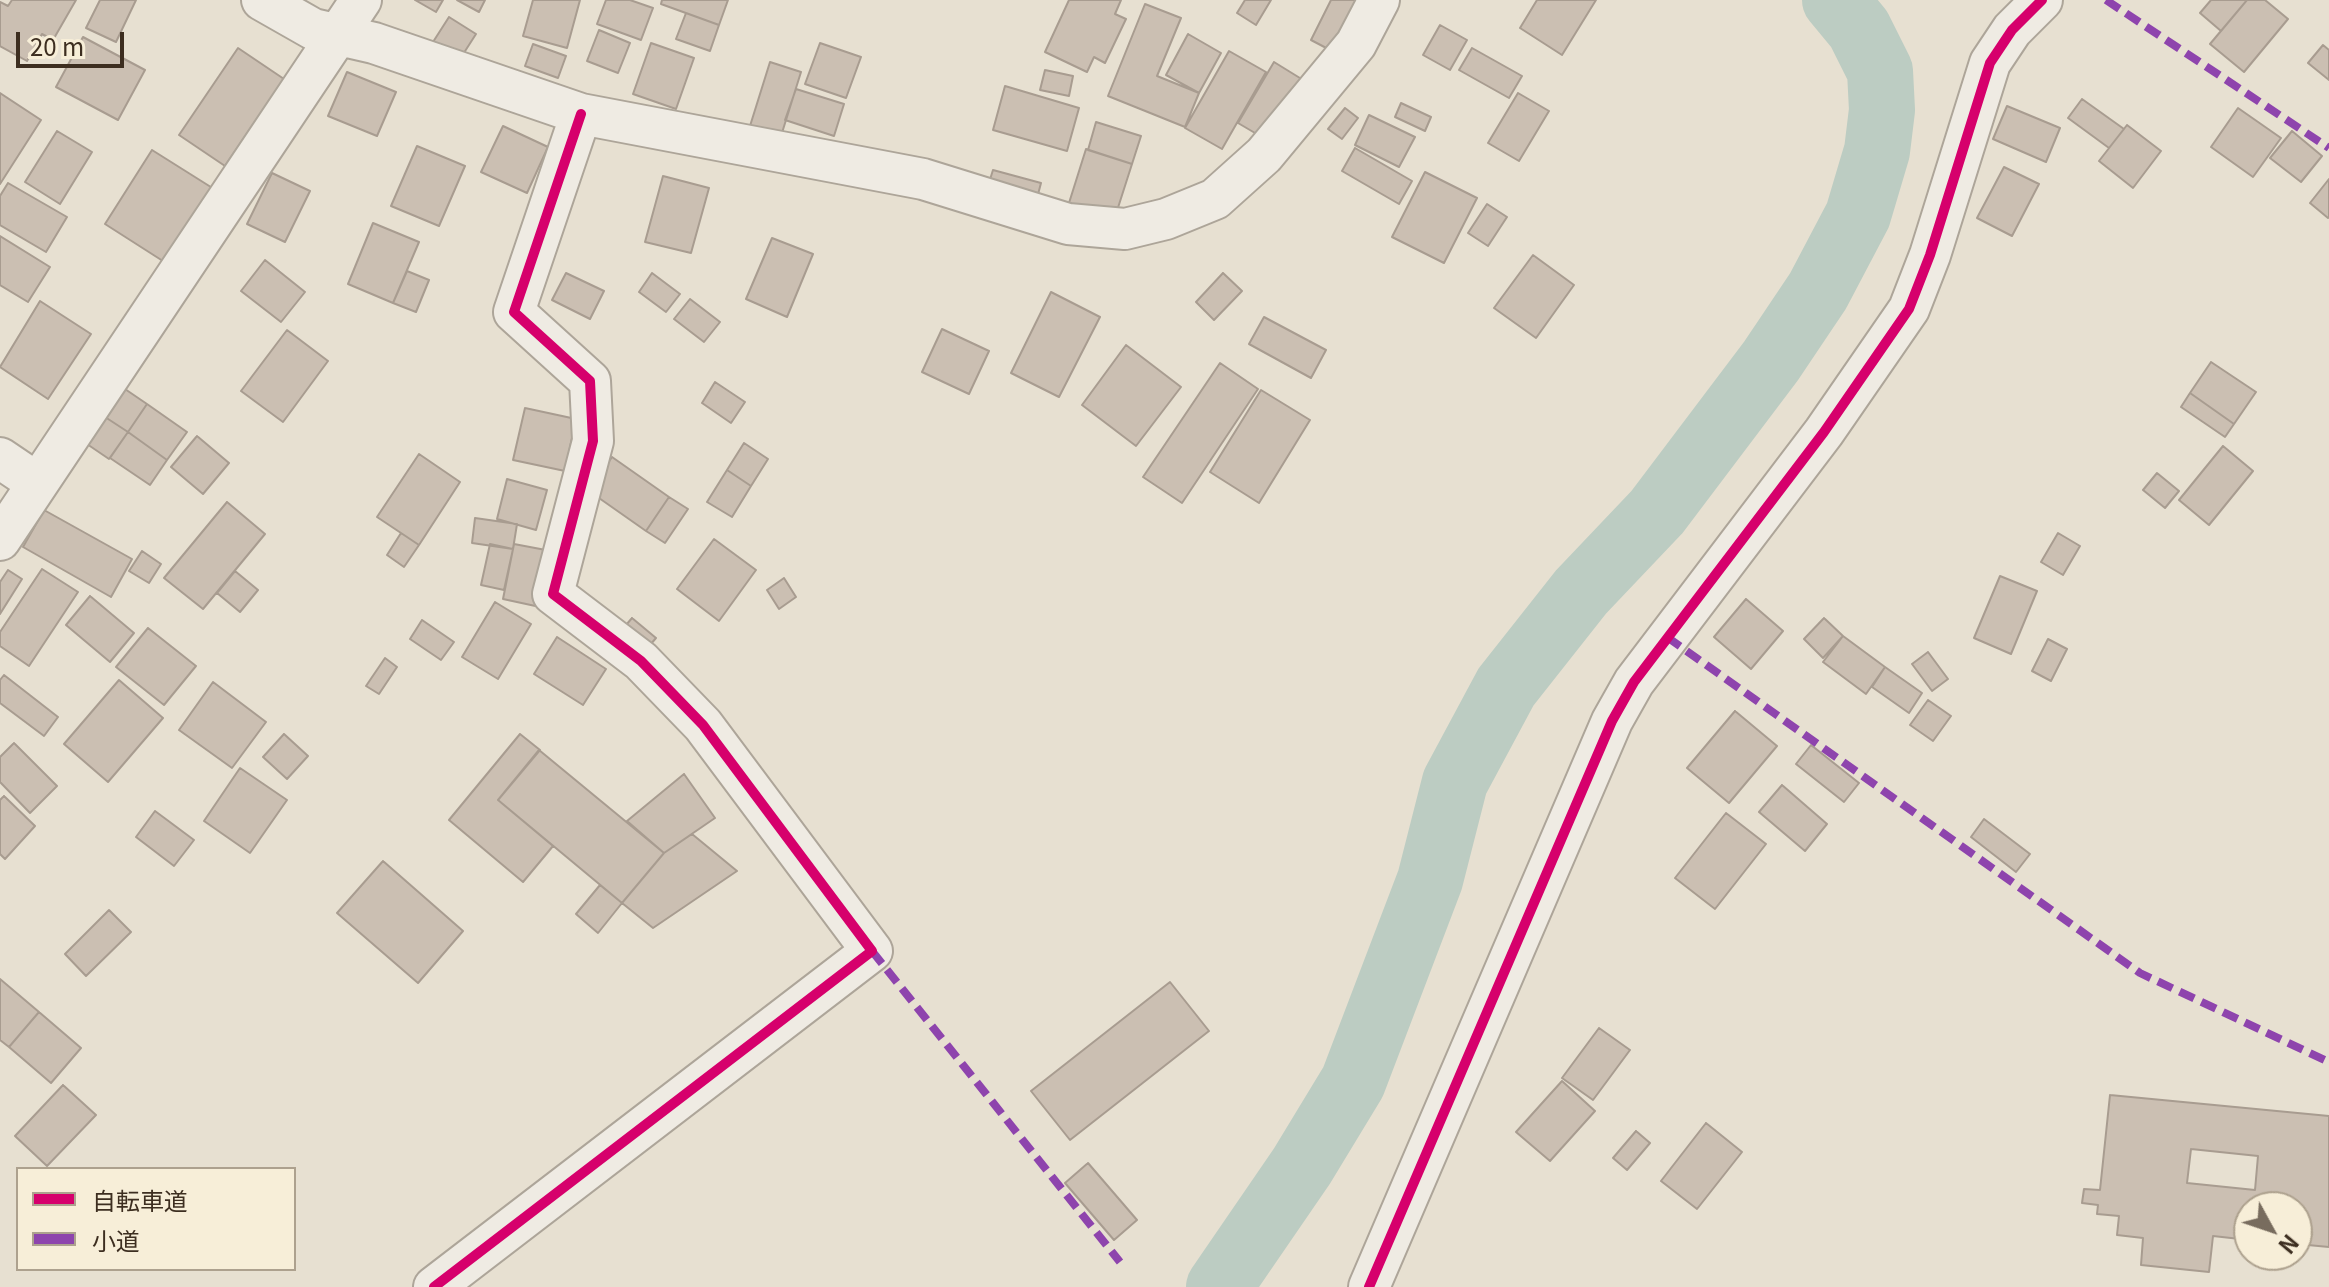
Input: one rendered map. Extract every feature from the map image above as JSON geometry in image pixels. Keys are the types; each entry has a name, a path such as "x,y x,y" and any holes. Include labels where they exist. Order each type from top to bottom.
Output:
{"street":[{"path":"262,0 313,29 374,43 581,114 923,179 1068,224 1125,229 1166,219 1215,199 1264,155 1356,44 1379,0"},
{"path":"0,540 361,0"},
{"path":"1369,1287 1612,721 1643,671 1824,432 1909,309 1930,255 1990,63 2012,30 2042,0"},
{"path":"434,1287 872,951 703,725 641,661 553,594 593,441 590,381 514,312 581,114"},
{"path":"0,458 37,483"}],"building":[{"path":"12,0 76,0 53,40 42,34 27,61 0,46 0,2 8,6"},
{"path":"100,0 136,0 116,42 86,28"},
{"path":"415,0 443,0 436,12"},
{"path":"457,0 485,0 479,12"},
{"path":"533,0 580,0 567,48 523,36"},
{"path":"606,0 630,0 653,8 641,40 597,24"},
{"path":"662,0 728,0 719,25 661,4"},
{"path":"1069,0 1121,0 1115,14 1126,19 1105,63 1094,57 1087,72 1045,52"},
{"path":"1245,0 1271,0 1256,25 1237,13"},
{"path":"1331,0 1359,0 1332,51 1311,40"},
{"path":"1537,0 1596,0 1562,55 1520,28"},
{"path":"2211,0 2247,0 2221,31 2200,13"},
{"path":"2247,0 2265,0 2288,19 2244,72 2210,44"},
{"path":"1145,4 1181,18 1157,76 1199,93 1185,127 1108,96"},
{"path":"686,13 719,25 710,51 676,39"},
{"path":"449,17 476,34 460,59 433,42"},
{"path":"1440,25 1467,40 1450,70 1423,55"},
{"path":"599,30 630,43 618,73 587,61"},
{"path":"1188,34 1221,53 1199,93 1166,75"},
{"path":"83,37 145,70 118,120 56,87"},
{"path":"651,43 694,58 676,109 633,94"},
{"path":"820,43 861,57 846,98 805,84"},
{"path":"533,44 566,56 558,78 525,66"},
{"path":"2323,45 2329,50 2329,80 2308,63"},
{"path":"238,48 284,79 225,166 179,135"},
{"path":"1472,48 1522,76 1509,98 1459,70"},
{"path":"1229,51 1266,72 1222,149 1185,128"},
{"path":"770,62 801,72 781,136 750,126"},
{"path":"1274,62 1308,83 1272,143 1238,123"},
{"path":"1045,70 1073,76 1069,96 1040,90"},
{"path":"347,72 396,92 377,136 328,116"},
{"path":"1005,86 1079,108 1067,151 993,130"},
{"path":"796,89 844,104 834,136 785,120"},
{"path":"0,93 41,120 0,184"},
{"path":"1518,93 1549,111 1519,161 1488,143"},
{"path":"2082,99 2124,129 2109,148 2068,118"},
{"path":"1401,103 1431,117 1425,131 1395,117"},
{"path":"2007,106 2060,128 2046,162 1993,139"},
{"path":"1345,108 1358,118 1342,139 1328,129"},
{"path":"2238,108 2281,138 2253,177 2211,147"},
{"path":"1369,115 1415,137 1399,167 1355,145"},
{"path":"1096,122 1141,136 1132,164 1088,150"},
{"path":"2127,125 2161,151 2133,188 2099,161"},
{"path":"503,126 548,147 527,193 481,172"},
{"path":"57,131 92,152 60,204 25,182"},
{"path":"2292,131 2322,156 2301,182 2270,158"},
{"path":"417,146 465,166 439,226 391,206"},
{"path":"1355,148 1412,181 1399,204 1342,171"},
{"path":"1086,149 1132,164 1115,217 1069,203"},
{"path":"152,150 214,189 166,263 105,224"},
{"path":"2004,167 2039,184 2012,236 1977,218"},
{"path":"993,170 1041,183 1036,202 987,189"},
{"path":"1425,172 1477,198 1444,263 1392,237"},
{"path":"272,173 310,191 285,242 247,224"},
{"path":"663,176 709,188 691,253 645,242"},
{"path":"2329,179 2329,217 2328,218 2310,203"},
{"path":"8,183 67,217 46,252 0,225 0,196"},
{"path":"1487,204 1507,217 1488,246 1468,233"},
{"path":"373,223 419,242 393,303 348,284"},
{"path":"0,236 50,267 28,302 0,285"},
{"path":"772,238 813,254 787,317 746,299"},
{"path":"1533,255 1574,285 1536,338 1494,308"},
{"path":"265,260 305,292 281,322 241,291"},
{"path":"407,271 429,280 416,312 393,303"},
{"path":"566,273 604,291 590,319 552,300"},
{"path":"652,273 680,294 666,312 639,292"},
{"path":"1223,273 1242,291 1214,320 1196,302"},
{"path":"1051,292 1100,317 1059,397 1011,373"},
{"path":"690,299 720,322 704,342 674,319"},
{"path":"40,301 91,334 48,399 0,367"},
{"path":"1264,317 1326,350 1311,378 1249,344"},
{"path":"942,329 989,351 969,394 922,372"},
{"path":"287,330 328,361 283,422 241,391"},
{"path":"1126,345 1181,387 1136,446 1082,405"},
{"path":"2211,362 2256,392 2234,424 2190,393"},
{"path":"1220,363 1258,389 1182,503 1143,477"},
{"path":"715,382 745,402 731,423 702,403"},
{"path":"122,387 147,404 128,432 102,415"},
{"path":"1261,390 1310,420 1259,503 1210,472"},
{"path":"2190,393 2234,424 2225,437 2181,407"},
{"path":"147,404 187,432 167,460 128,432"},
{"path":"525,408 576,419 565,471 513,460"},
{"path":"102,415 128,432 109,459 84,442"},
{"path":"128,432 167,460 150,485 110,458"},
{"path":"197,436 229,463 203,494 171,467"},
{"path":"744,443 768,459 751,486 727,470"},
{"path":"2223,446 2253,471 2209,525 2179,500"},
{"path":"419,454 460,482 419,545 377,517"},
{"path":"612,457 669,497 646,531 589,491"},
{"path":"727,470 751,486 732,517 707,502"},
{"path":"2157,473 2179,491 2165,508 2143,490"},
{"path":"507,479 547,490 536,530 497,519"},
{"path":"669,497 688,509 665,543 646,531"},
{"path":"227,502 265,534 203,609 164,578"},
{"path":"44,510 132,559 111,597 23,547"},
{"path":"475,518 517,524 513,549 472,543"},
{"path":"401,533 419,545 404,567 387,555"},
{"path":"2058,533 2080,546 2063,575 2041,562"},
{"path":"714,539 756,570 719,621 677,589"},
{"path":"490,544 513,549 504,590 481,585"},
{"path":"514,544 551,551 540,607 503,599"},
{"path":"142,551 161,564 149,583 129,571"},
{"path":"42,569 78,592 29,666 0,646 0,632"},
{"path":"8,570 22,579 0,614 0,582"},
{"path":"235,571 258,590 240,612 217,593"},
{"path":"2000,576 2037,591 2011,654 1974,638"},
{"path":"784,578 796,597 779,609 767,590"},
{"path":"90,596 134,633 110,662 66,625"},
{"path":"1746,599 1783,631 1751,669 1714,637"},
{"path":"495,602 531,624 498,679 462,657"},
{"path":"632,618 656,638 639,658 615,638"},
{"path":"1824,618 1843,636 1823,658 1804,639"},
{"path":"422,620 454,642 441,660 410,639"},
{"path":"148,628 196,666 164,705 116,667"},
{"path":"1843,636 1885,667 1866,694 1823,662"},
{"path":"557,637 606,669 583,705 534,674"},
{"path":"2048,639 2067,649 2051,681 2032,671"},
{"path":"1928,652 1948,679 1932,691 1912,664"},
{"path":"385,658 397,667 379,694 366,686"},
{"path":"1885,667 1922,693 1909,713 1872,687"},
{"path":"4,675 58,717 44,736 0,703 0,680"},
{"path":"119,680 163,718 108,782 64,744"},
{"path":"213,682 266,722 232,768 179,730"},
{"path":"1928,700 1951,716 1933,741 1910,725"},
{"path":"1735,711 1777,746 1729,803 1687,768"},
{"path":"284,734 308,756 287,779 263,757"},
{"path":"520,734 540,750 498,800 553,846 523,882 449,820"},
{"path":"14,743 57,786 30,813 0,782 0,757"},
{"path":"1811,745 1859,783 1844,802 1796,764"},
{"path":"539,750 664,853 622,903 498,800"},
{"path":"240,768 287,800 250,853 204,821"},
{"path":"684,774 715,818 664,853 627,821"},
{"path":"1782,785 1827,824 1805,851 1759,812"},
{"path":"4,796 35,826 5,859 0,854 0,800"},
{"path":"155,811 194,840 174,866 136,837"},
{"path":"1726,813 1766,844 1715,909 1675,878"},
{"path":"1984,819 2030,854 2016,872 1971,837"},
{"path":"692,834 737,871 653,928 622,903 664,853"},
{"path":"383,861 463,931 418,983 337,913"},
{"path":"600,885 622,903 598,933 576,914"},
{"path":"109,910 131,932 86,976 65,954"},
{"path":"0,979 39,1012 9,1047 0,1040"},
{"path":"1170,982 1209,1031 1070,1140 1031,1091"},
{"path":"39,1012 81,1048 51,1083 9,1047"},
{"path":"1599,1028 1630,1050 1593,1100 1562,1078"},
{"path":"1562,1081 1595,1111 1550,1161 1516,1132"},
{"path":"63,1085 96,1115 47,1166 15,1136"},
{"path":"2110,1095 2329,1116 2329,1247 2313,1246 2313,1191 2233,1191 2233,1238 2213,1236 2209,1272 2141,1265 2143,1238 2117,1235 2119,1216 2097,1214 2098,1205 2082,1203 2084,1189 2100,1190","holes":["2191,1149 2258,1156 2255,1190 2187,1183"]},
{"path":"1706,1123 1742,1152 1697,1209 1661,1181"},
{"path":"1636,1131 1650,1143 1627,1170 1613,1158"},
{"path":"1088,1163 1137,1220 1114,1240 1065,1183"}],"waterway":[{"path":"1219,1287 1302,1166 1353,1082 1430,880 1455,782 1506,687 1581,592 1657,512 1771,361 1818,291 1858,215 1877,151 1882,110 1880,71 1859,29 1835,0"}],"marked path":[{"path":"2106,0 2329,148"},
{"path":"1667,637 2140,973 2329,1062"},
{"path":"872,951 1120,1262"}],"cycle path":[{"path":"1369,1287 1612,721 1634,682 1824,432 1909,309 1930,255 1990,63 2012,30 2042,0"},
{"path":"434,1287 872,951 703,725 641,661 553,594 593,441 590,381 514,312 581,114"}]}
